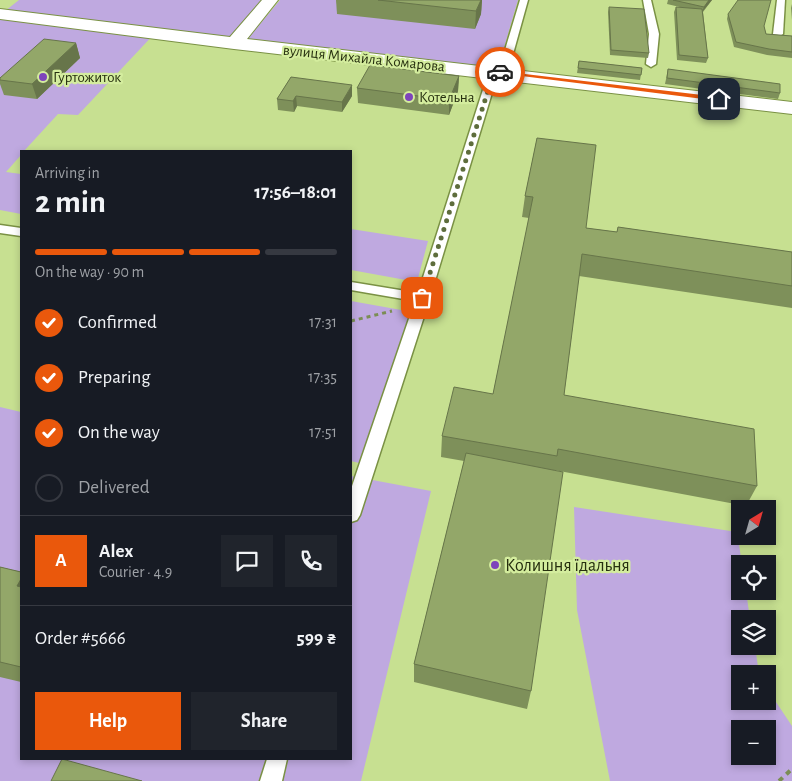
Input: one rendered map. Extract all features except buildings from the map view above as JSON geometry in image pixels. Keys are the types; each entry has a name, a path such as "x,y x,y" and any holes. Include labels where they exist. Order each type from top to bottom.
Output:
{"street":[{"path":"0,3 4,0"},
{"path":"234,44 270,0"},
{"name":"вулиця Михайла Комарова","path":"0,14 234,44 498,72 792,108"}],"lane":[{"path":"352,512 498,72 524,0"},
{"path":"647,0 654,34 651,64"},
{"path":"778,34 781,0"},
{"path":"0,229 20,232"},
{"path":"352,286 422,301"},
{"path":"271,781 278,760"}],"path":[{"path":"352,321 422,301"},
{"path":"779,781 792,769"}],"shaded area":[{"path":"19,0 265,0 232,40 157,31 78,115 58,114 25,150 20,150 20,156 6,172 20,174 20,214 0,210 0,15"},
{"path":"280,0 518,0 498,68 245,42"},
{"path":"352,229 428,241 417,282 352,270"},
{"path":"352,301 418,313 367,465 352,461"},
{"path":"0,407 20,412 20,760 352,760 352,476 431,491 361,781 0,781"},
{"path":"574,507 731,531 731,545 739,545 741,555 731,555 731,600 747,600 749,610 731,610 731,655 756,655 758,665 731,665 731,710 776,710 776,702 792,726 792,781 610,781 577,610"}],"way so far":[{"path":"422,298 494,72 500,72"}],"place":[{"name":"Гуртожиток","path":"43,77"},
{"name":"Котельна","path":"409,97"},
{"name":"Колишня їдальня","path":"495,565"}],"route":[{"path":"500,72 719,99"}]}
